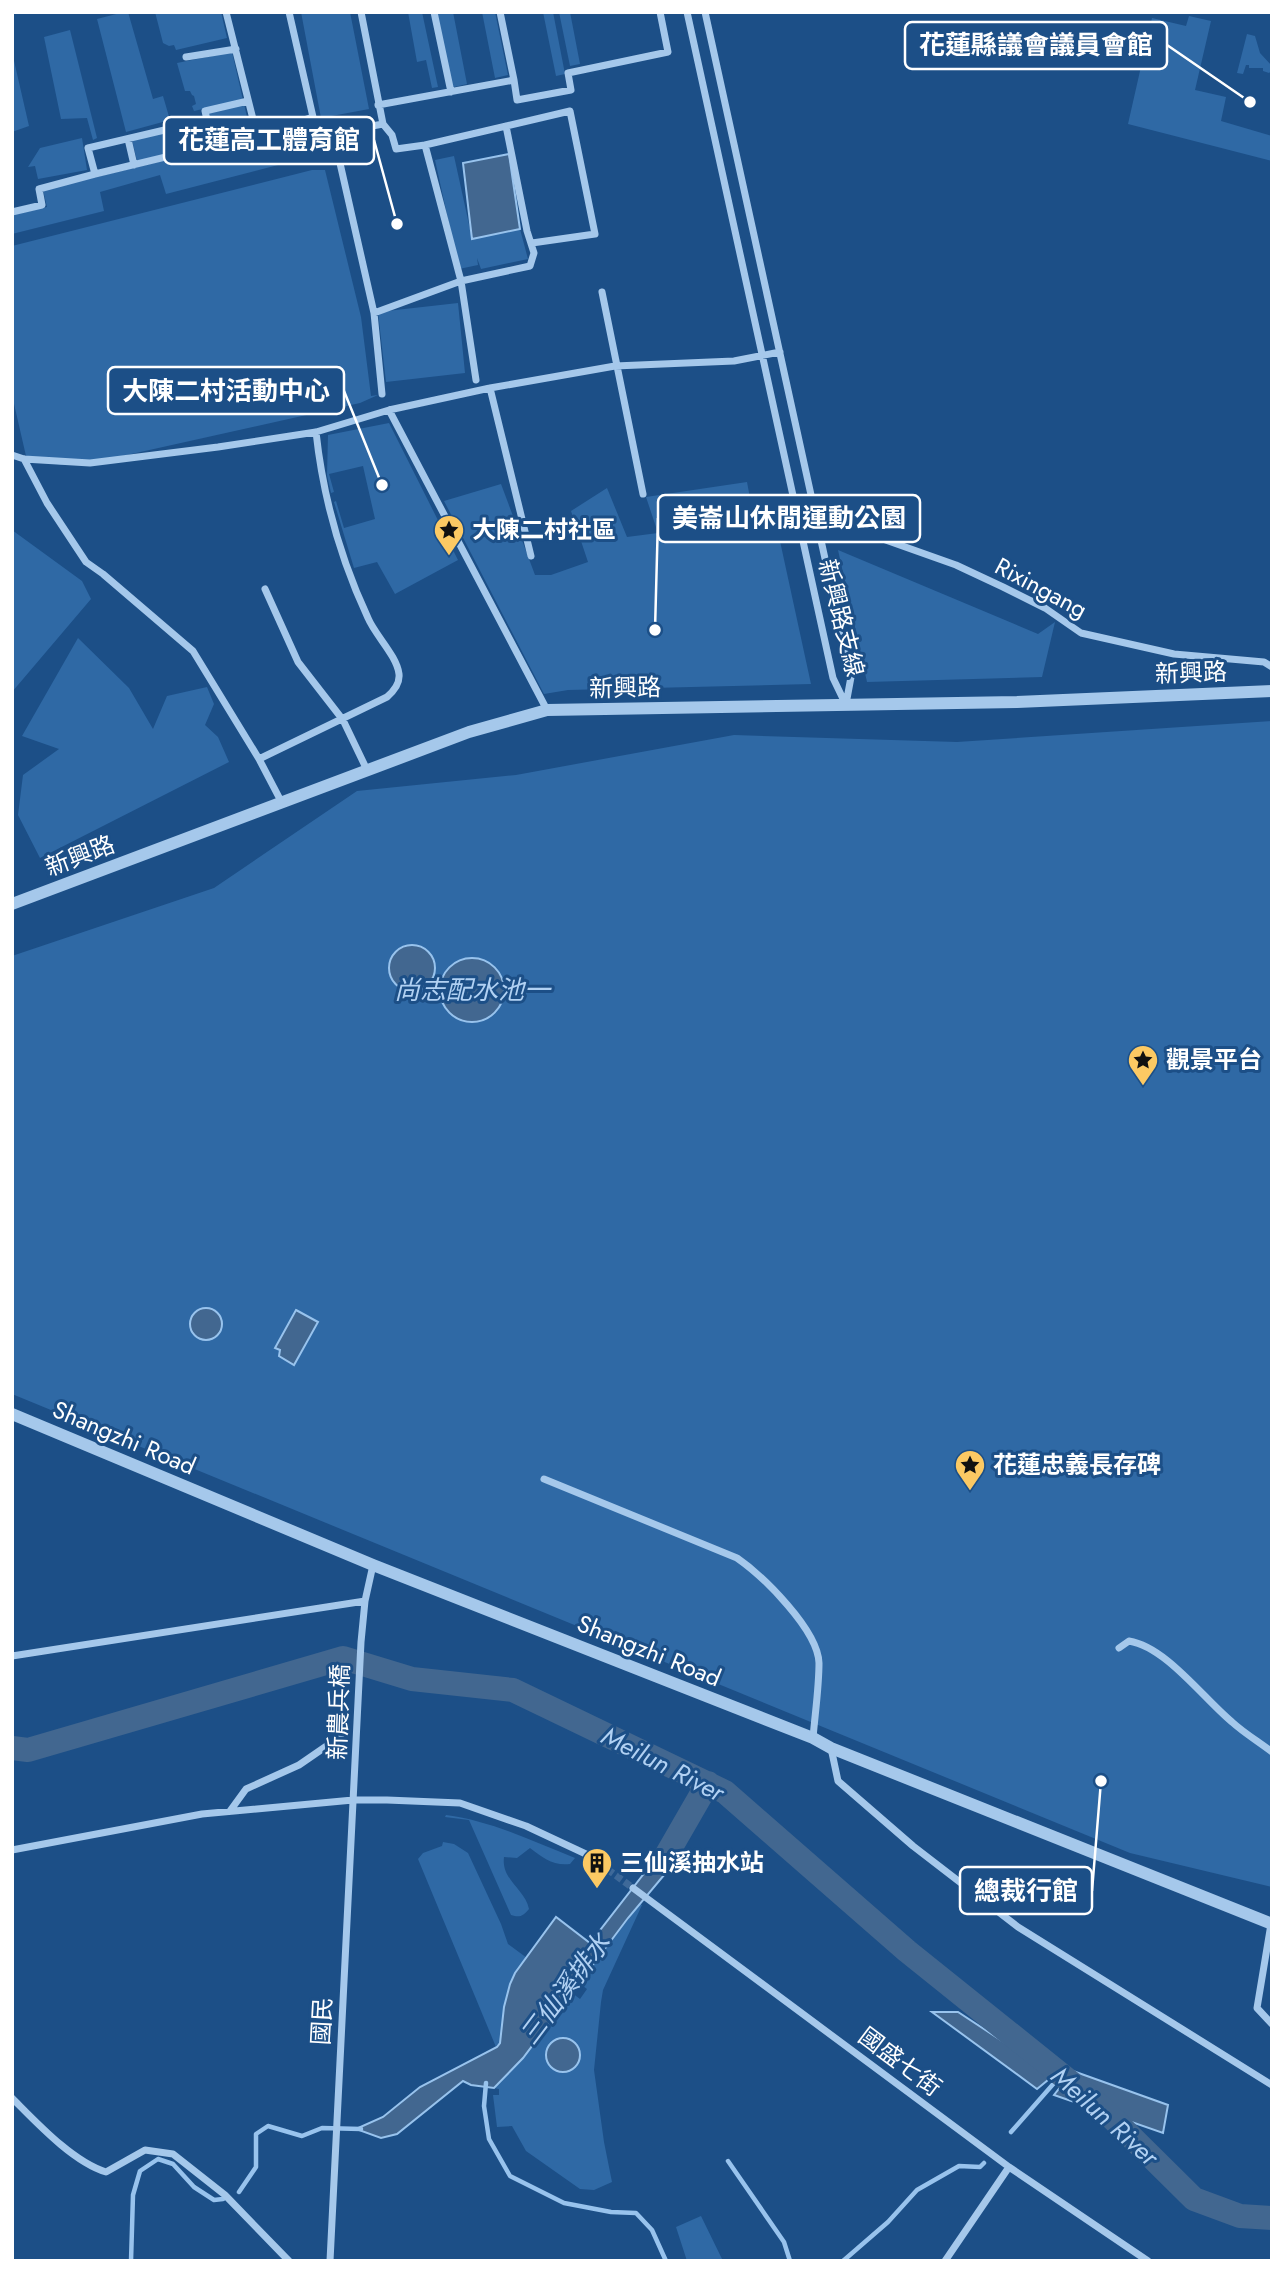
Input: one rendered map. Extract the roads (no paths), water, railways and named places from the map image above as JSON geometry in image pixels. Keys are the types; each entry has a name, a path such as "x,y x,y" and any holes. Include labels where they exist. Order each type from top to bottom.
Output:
{"street":[{"path":"226,12 257,135"},
{"path":"289,12 313,117 329,134 337,150 374,313 382,394"},
{"path":"361,12 378,105 383,124 392,135 396,149 425,145 570,111 595,234 532,243"},
{"path":"434,12 450,92"},
{"path":"500,12 517,100 571,90 568,73 668,52 660,12"},
{"name":"新興路支線","path":"687,12 833,678 845,705"},
{"name":"新興路支線","path":"705,12 851,677 845,705"},
{"path":"186,57 236,50"},
{"path":"378,105 514,80"},
{"path":"95,174 88,148 207,120 205,111 248,101"},
{"path":"12,212 42,205 39,189 257,135 313,117"},
{"path":"329,134 383,124"},
{"path":"374,313 461,281 530,266 534,253 506,126"},
{"path":"128,139 134,165"},
{"path":"425,145 461,281 476,380"},
{"path":"602,292 643,494"},
{"path":"12,455 24,459 89,463 316,432 389,410 490,388 615,366 734,361 780,352"},
{"path":"490,388 531,556"},
{"path":"389,410 547,710"},
{"path":"260,760 387,696 392,692 399,676 397,666 368,620 332,526 321,478 316,432"},
{"path":"24,459 47,503 86,562 193,651 260,760 282,803"},
{"name":"Rixingang","path":"880,538 956,565 1003,587 1045,608 1081,633 1174,654 1264,662 1272,667"},
{"path":"265,589 299,662 343,720 367,770"},
{"name":"新興路","path":"12,904 469,732 547,710 1017,702 1272,691"},
{"name":"Shangzhi Road","path":"12,1414 373,1565 813,1738 831,1748 1271,1924"},
{"path":"544,1479 737,1558 757,1572 788,1604 816,1648 819,1661 813,1738"},
{"name":"新農兵橋","path":"355,1783 361,1642 365,1601 373,1565"},
{"path":"12,1656 365,1601"},
{"path":"1119,1648 1129,1641 1143,1643 1170,1663 1232,1723 1272,1752"},
{"path":"230,1811 246,1788 299,1765 344,1734"},
{"path":"831,1748 838,1781 913,1846 1018,1927 1272,2085"},
{"name":"國民","path":"330,2261 355,1783"},
{"path":"12,1850 202,1814 353,1800 460,1803 526,1826 588,1855 599,1863"},
{"name":"國盛七街","path":"633,1888 1009,2166 1148,2261"},
{"path":"1271,1924 1257,2008 1272,2024"},
{"path":"12,2098 38,2123 94,2168 106,2172 145,2150 173,2154 225,2194 289,2261"},
{"path":"945,2261 1009,2166"}],"water":[{"path":"509,154 520,229 472,239 463,163"},
{"path":"412,945 428,952 435,968 428,984 412,991 396,984 389,968 396,952"},
{"name":"尚志配水池一","path":"472,958 484,960 495,967 502,978 502,1002 495,1013 484,1020 472,1022 460,1020 449,1013 442,1002 440,990 442,978 449,967 460,960"},
{"path":"206,1308 218,1312 222,1324 218,1336 206,1340 194,1336 190,1324 194,1312"},
{"path":"296,1310 318,1322 294,1365 279,1356 280,1350 275,1348"},
{"path":"663,1849 675,1862 628,1918 523,2058 494,2088 471,2085 463,2081 397,2134 381,2138 356,2129 383,2117 420,2087 497,2047 500,2043 510,1984 515,1973 556,1917 590,1943"},
{"path":"932,2012 958,2012 1054,2075 1037,2089"},
{"path":"563,2038 575,2043 580,2055 575,2067 563,2072 551,2067 546,2055 551,2043"},
{"path":"1073,2071 1168,2105 1163,2133 1054,2095"}],"waterway":[{"name":"Meilun River","path":"12,1748 28,1750 343,1658 412,1679 513,1690 725,1792 907,1951 1099,2105 1194,2199 1240,2216 1272,2218"},
{"name":"三仙溪排水","path":"663,1861 708,1783"},
{"name":"三仙溪排水","path":"1011,2132 1062,2074"},
{"name":"三仙溪排水","path":"486,2083 484,2106 489,2139 510,2176 564,2203 611,2212 636,2213 652,2230 666,2261"},
{"name":"三仙溪排水","path":"239,2192 256,2167 256,2134 268,2126 302,2136 322,2128 361,2129"},
{"name":"三仙溪排水","path":"131,2261 133,2195 140,2171 158,2159 173,2164 194,2187 214,2200 223,2199"},
{"path":"728,2161 784,2242 790,2261"},
{"name":"三仙溪排水","path":"843,2261 888,2222 917,2190 959,2166 980,2167 984,2163"}],"tunnel":[{"path":"599,1863 633,1888"}],"place":[{"name":"花蓮縣議會議員會館","path":"1250,102"},
{"name":"花蓮高工體育館","path":"397,224"},
{"name":"大陳二村活動中心","path":"382,485"},
{"name":"大陳二村社區","path":"449,557"},
{"name":"美崙山休閒運動公園","path":"655,630"},
{"name":"觀景平台","path":"1143,1087"},
{"name":"花蓮忠義長存碑","path":"970,1492"},
{"name":"總裁行館","path":"1101,1781"},
{"name":"三仙溪抽水站","path":"597,1890"}]}
